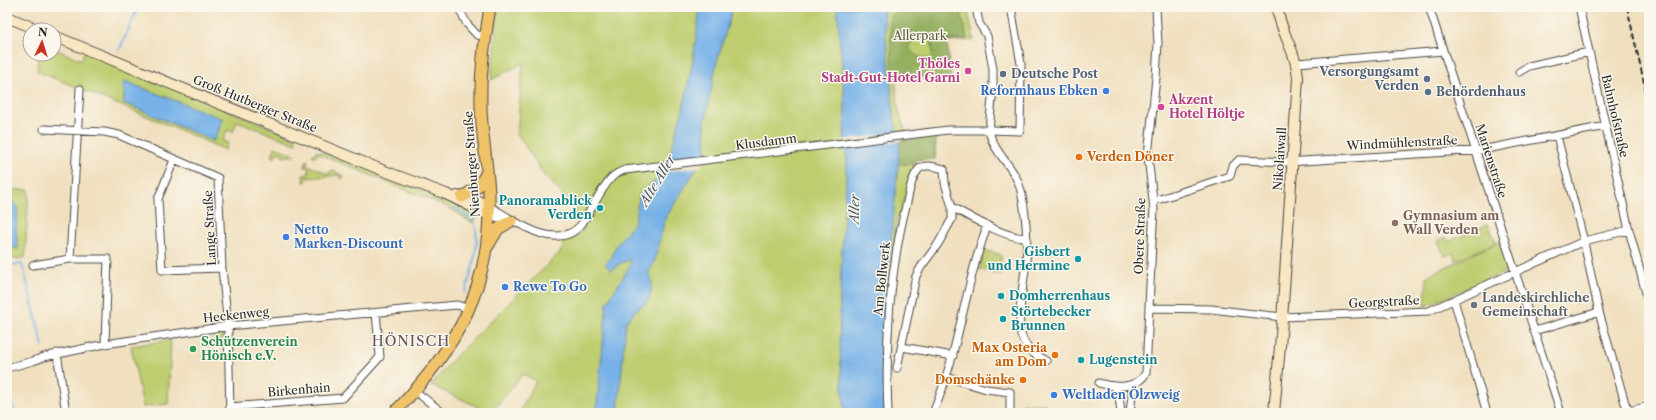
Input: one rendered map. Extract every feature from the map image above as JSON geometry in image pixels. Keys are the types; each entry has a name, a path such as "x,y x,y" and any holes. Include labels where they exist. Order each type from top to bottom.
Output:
{"main road":[{"name":"Nienburger Straße","path":"394,413 439,362 451,344 470,309 480,282 486,248 489,210 481,104 482,75 490,7"},
{"name":"Nikolaiwall","path":"1274,413 1298,89 1297,63 1280,23 1277,7"},
{"path":"7,17 22,23"},
{"name":"Groß Hutberger Straße","path":"62,39 387,172 489,210"},
{"path":"462,197 475,190 481,184 487,171"},
{"name":"Groß Hutberger Straße","path":"446,194 462,197 489,210"},
{"path":"486,248 498,230 513,221"}],"street":[{"path":"458,7 467,24 477,35 486,36"},
{"path":"976,7 979,23 987,36 993,69 994,79 989,130 992,142 998,154 1014,173 1020,188 1027,238 1020,330 1027,348 1046,361"},
{"name":"Klusdamm","path":"631,169 904,137 948,130 1020,131 1022,64 1011,7"},
{"name":"Marienstraße","path":"1429,7 1561,413"},
{"name":"Bahnhofstraße","path":"1579,7 1629,230 1649,304"},
{"name":"Obere Straße","path":"1133,385 1142,379 1146,373 1148,308 1154,218 1154,201 1148,156 1157,64 1157,8"},
{"path":"1297,63 1443,51"},
{"path":"1519,72 1529,66 1589,52"},
{"path":"70,259 80,89"},
{"name":"Windmühlenstraße","path":"1154,201 1230,176 1233,166 1239,160 1293,161 1476,150 1606,126"},
{"name":"Lange Straße","path":"44,129 104,132 118,135 218,178 222,268 228,326 230,410"},
{"path":"1557,136 1584,241 1599,312 1630,412"},
{"path":"174,160 158,199 162,270 222,268"},
{"name":"Am Bollwerk","path":"888,413 886,358 889,314 898,237 911,188 918,170 924,166 944,169 945,183 952,207"},
{"name":"Groß Hutberger Straße","path":"489,210 552,237 568,235 580,225 610,178 619,172 631,169"},
{"path":"898,368 916,276 938,244 952,219 952,207 987,225 1021,238 1027,238"},
{"path":"933,413 947,377 972,274 987,225"},
{"name":"Georgstraße","path":"1148,308 1216,309 1282,318 1429,311 1584,241 1629,230"},
{"path":"33,265 70,259 108,259 105,344"},
{"path":"1454,300 1487,413"},
{"name":"Heckenweg","path":"7,368 44,356 105,344 228,326 400,312 408,309 457,306 470,309"},
{"path":"1534,331 1599,312"},
{"name":"Birkenhain","path":"230,410 343,398 380,357 376,314"},
{"path":"902,346 953,356"},
{"path":"58,353 66,413"},
{"path":"947,377 986,390 1010,392 1010,413"},
{"path":"1099,383 1115,386 1133,385 1130,413"},
{"path":"1115,386 1119,396 1122,413"},
{"path":"415,391 443,413"},
{"path":"1621,413 1630,412 1649,406"}],"green space":[{"path":"498,7 967,7 974,40 947,42 951,78 895,77 899,112 906,131 902,132 905,149 903,164 915,164 899,217 897,217 886,320 887,413 519,413 536,381 523,374 491,413 431,385 458,354 561,251 563,242 577,236 584,229 572,204 546,178 517,133 523,63 491,80"},
{"name":"Allerpark","path":"909,7 960,7 967,39 947,41 951,78 892,77 890,16","holes":["917,37 930,39 933,55 929,59 917,56 908,47"]},
{"path":"84,51 295,138 296,144 237,121 233,132 227,130 223,141 228,143 225,150 37,71 38,62 62,62 62,52 82,60","holes":["124,81 223,119 214,141 124,103"]},
{"path":"936,137 935,159 915,160 915,164 898,164 899,141"},
{"path":"275,147 295,155 283,157 282,153 276,153 275,158 272,156"},
{"path":"316,151 331,153 383,174 380,179 317,153 316,157 312,155"},
{"path":"307,160 307,165 329,174 331,170 344,176 344,178 341,179 340,175 306,178 306,182 304,182 303,175 308,175 309,168 304,167"},
{"path":"386,175 473,212 472,216 476,222 471,222 448,207 382,180"},
{"path":"7,189 29,190 25,258 7,259 7,250 9,248 18,248 16,229 18,208 12,202 7,200"},
{"path":"1488,224 1496,243 1456,260 1453,253 1445,256 1438,241 1446,237 1448,242"},
{"path":"1501,241 1508,264 1505,272 1425,306 1427,276"},
{"path":"984,250 1001,255 1000,274 979,269"},
{"path":"213,334 222,334 223,341 214,342"},
{"path":"171,340 168,404 143,407 131,346"},
{"path":"1023,404 1046,404 1046,413 1023,413"}],"water":[{"name":"Alte Aller","path":"700,7 731,7 731,14 716,65 705,122 706,153 665,219 654,263 649,272 652,282 651,293 647,302 637,309 626,322 618,413 596,413 607,303 631,264 630,260 621,263 611,270 605,264 612,257 616,246 634,223 640,193 664,174 683,109 693,60"},
{"name":"Aller","path":"837,7 883,7 894,116 900,145 885,309 885,413 845,413 840,349 840,285 847,157 844,148 845,105"},
{"path":"124,81 223,119 214,141 124,103"},
{"path":"7,200 16,204 18,208 16,229 18,248 9,248 7,250"}],"pier":[{"path":"900,133 901,141 842,148 842,140"},
{"path":"707,154 700,167 663,172 666,160"}],"waterway":[{"path":"119,51 138,7"},
{"path":"454,208 472,220 477,235 475,256 465,293"},
{"path":"7,265 21,264 23,267 43,346"},
{"path":"7,386 14,413"}],"railway":[{"path":"1627,7 1649,105"}],"place":[{"name":"Thöles Stadt-Gut-Hotel Garni","path":"968,71"},
{"name":"Deutsche Post","path":"1003,74"},
{"name":"Versorgungsamt Verden","path":"1427,79"},
{"name":"Reformhaus Ebken","path":"1106,91"},
{"name":"Behördenhaus","path":"1428,92"},
{"name":"Akzent Hotel Höltje","path":"1161,107"},
{"name":"Verden Döner","path":"1079,157"},
{"name":"Panoramablick Verden","path":"600,208"},
{"name":"Gymnasium am Wall Verden","path":"1395,223"},
{"name":"Netto Marken-Discount","path":"286,237"},
{"name":"Gisbert und Hermine","path":"1078,259"},
{"name":"Rewe To Go","path":"505,287"},
{"name":"Domherrenhaus","path":"1001,296"},
{"name":"Landeskirchliche Gemeinschaft","path":"1474,305"},
{"name":"Störtebecker Brunnen","path":"1003,319"},
{"name":"Schützenverein Hönisch e.V.","path":"193,349"},
{"name":"Max Osteria am Dom","path":"1055,355"},
{"name":"Lugenstein","path":"1081,360"},
{"name":"Domschänke","path":"1023,380"},
{"name":"Weltladen Ölzweig","path":"1054,395"}],"district":[{"name":"HÖNISCH","path":"411,341"}]}
